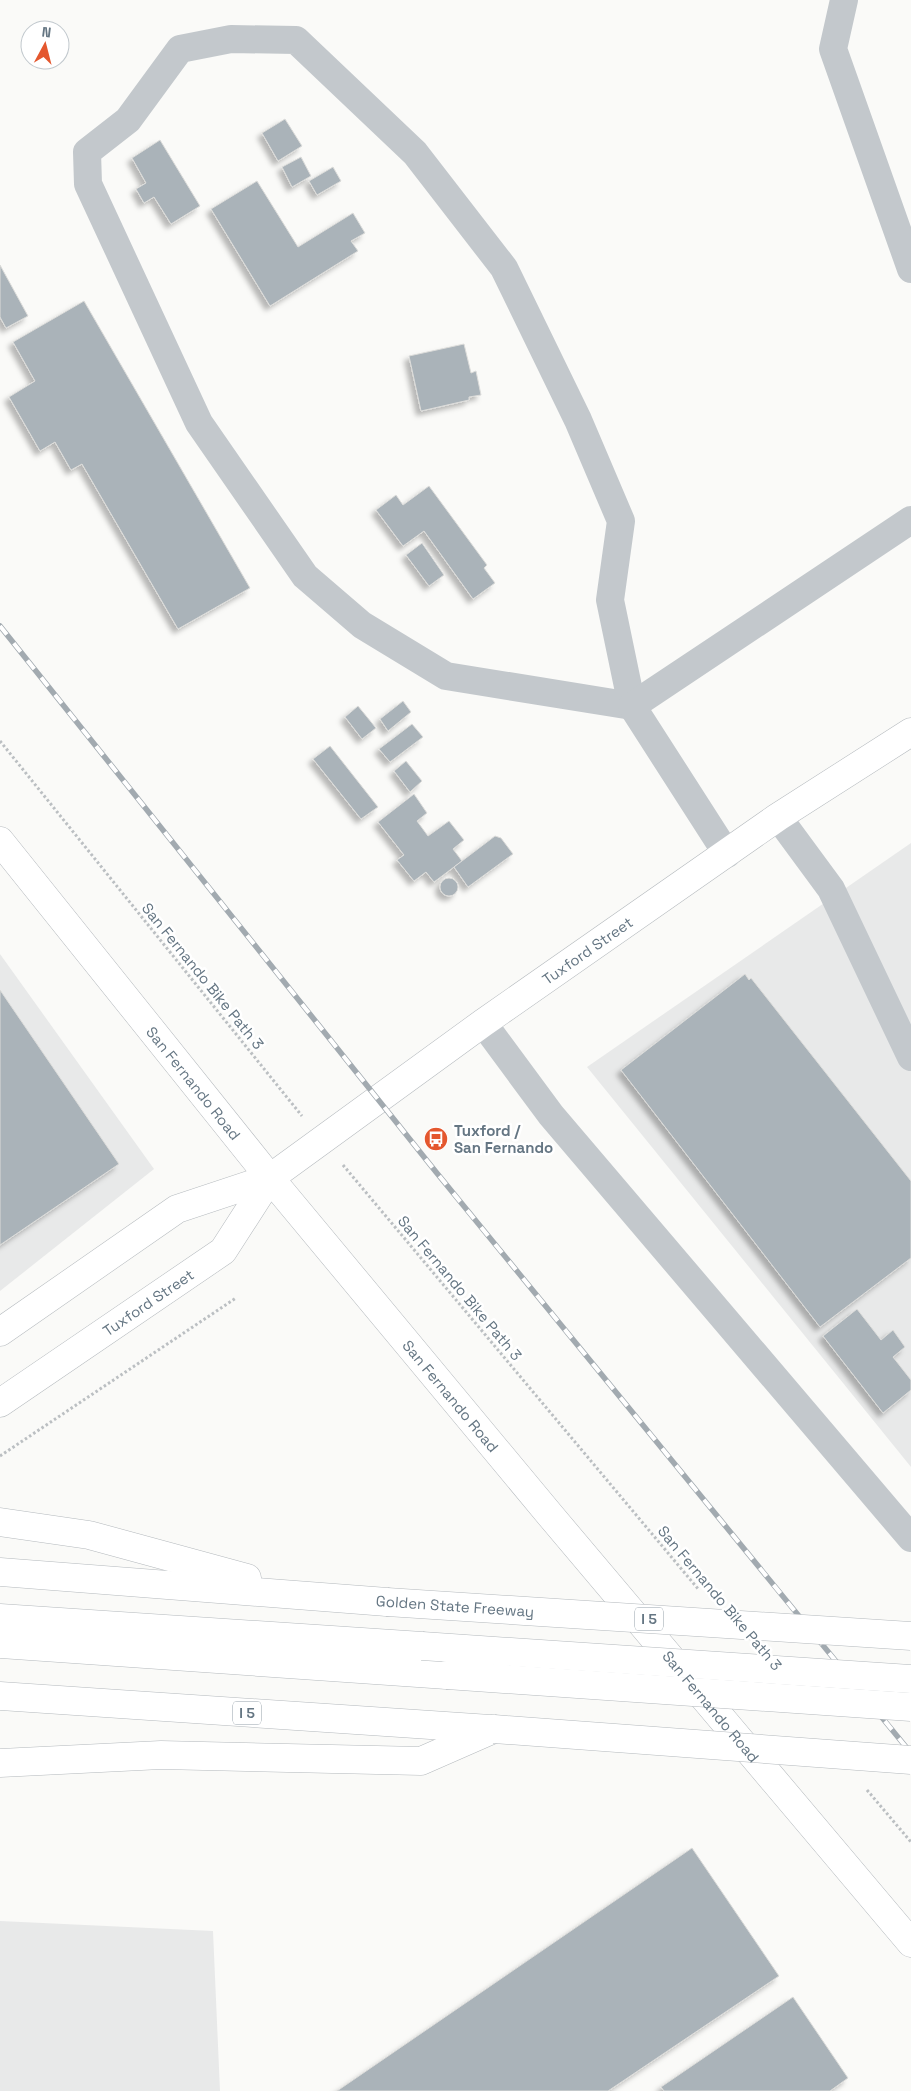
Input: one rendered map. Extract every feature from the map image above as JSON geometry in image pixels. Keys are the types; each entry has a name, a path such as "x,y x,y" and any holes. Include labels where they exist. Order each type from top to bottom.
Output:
{"main road":[{"name":"Tuxford Street","path":"0,1332 178,1209 270,1178 483,1023 778,817 911,732"},
{"name":"San Fernando Road","path":"0,841 270,1178 550,1515 911,1942"},
{"name":"Tuxford Street","path":"0,1403 223,1251 270,1178"},
{"path":"0,1522 90,1535 306,1594"},
{"name":"Golden State Freeway","path":"0,1572 306,1594 387,1602 911,1636"},
{"path":"0,1618 911,1679"},
{"path":"0,1644 911,1707"},
{"name":"I 5","path":"0,1696 494,1729 911,1760"},
{"path":"0,1763 161,1755 421,1762 494,1729"}],"street":[{"path":"844,0 833,49 911,269"},
{"path":"727,854 632,706 610,600 621,521 578,420 504,268 415,153 296,40 231,39 180,49 128,120 87,152 88,184 199,423 305,576 362,625 446,676 632,706 911,520"},
{"path":"778,817 831,889 911,1057"},
{"path":"483,1023 551,1115 911,1538"}],"path":[{"name":"San Fernando Bike Path 3","path":"0,741 322,1140 700,1592"},
{"path":"0,1456 236,1298"},
{"path":"866,1789 911,1842"}],"shaded area":[{"path":"911,843 911,1467 587,1067"},
{"path":"0,954 154,1169 0,1291"},
{"path":"0,1921 213,1931 220,2091 0,2091"}],"building":[{"path":"285,119 302,146 278,161 262,133"},
{"path":"160,140 200,206 171,224 154,197 144,203 136,189 146,183 132,158"},
{"path":"301,157 311,176 292,187 282,167"},
{"path":"333,167 341,181 317,195 309,181"},
{"path":"257,181 298,247 353,213 365,233 351,241 358,251 270,306 211,209"},
{"path":"0,265 28,316 6,328 0,317"},
{"path":"84,301 250,588 178,629 82,464 71,470 55,442 40,451 9,397 35,381 13,342"},
{"path":"464,344 471,373 476,371 481,395 469,397 469,400 421,411 409,356"},
{"path":"429,486 487,565 484,568 495,583 473,599 424,531 403,546 376,510 396,495 403,505"},
{"path":"422,543 444,575 429,586 406,555"},
{"path":"403,701 411,712 388,731 380,719"},
{"path":"358,706 376,728 362,739 345,717"},
{"path":"412,724 423,737 390,762 379,749"},
{"path":"330,746 378,807 361,819 313,759"},
{"path":"406,761 422,781 410,792 394,771"},
{"path":"414,794 427,813 417,821 428,836 449,821 464,840 453,849 462,861 434,882 426,872 414,881 397,860 404,855 378,822"},
{"path":"495,836 501,838 513,854 468,887 454,867"},
{"path":"449,878 455,881 458,887 455,893 449,896 443,893 440,887 443,881"},
{"path":"745,974 749,980 751,978 911,1181 911,1258 820,1327 621,1070"},
{"path":"0,990 119,1164 0,1245"},
{"path":"857,1309 881,1340 893,1330 905,1347 893,1357 911,1380 911,1390 883,1413 823,1336"},
{"path":"692,1848 779,1976 608,2091 337,2091"},
{"path":"793,1997 848,2078 830,2091 664,2091 661,2087"}],"railway":[{"path":"0,626 436,1172 911,1753"}],"place":[{"name":"Tuxford / San Fernando","path":"436,1139"}]}
